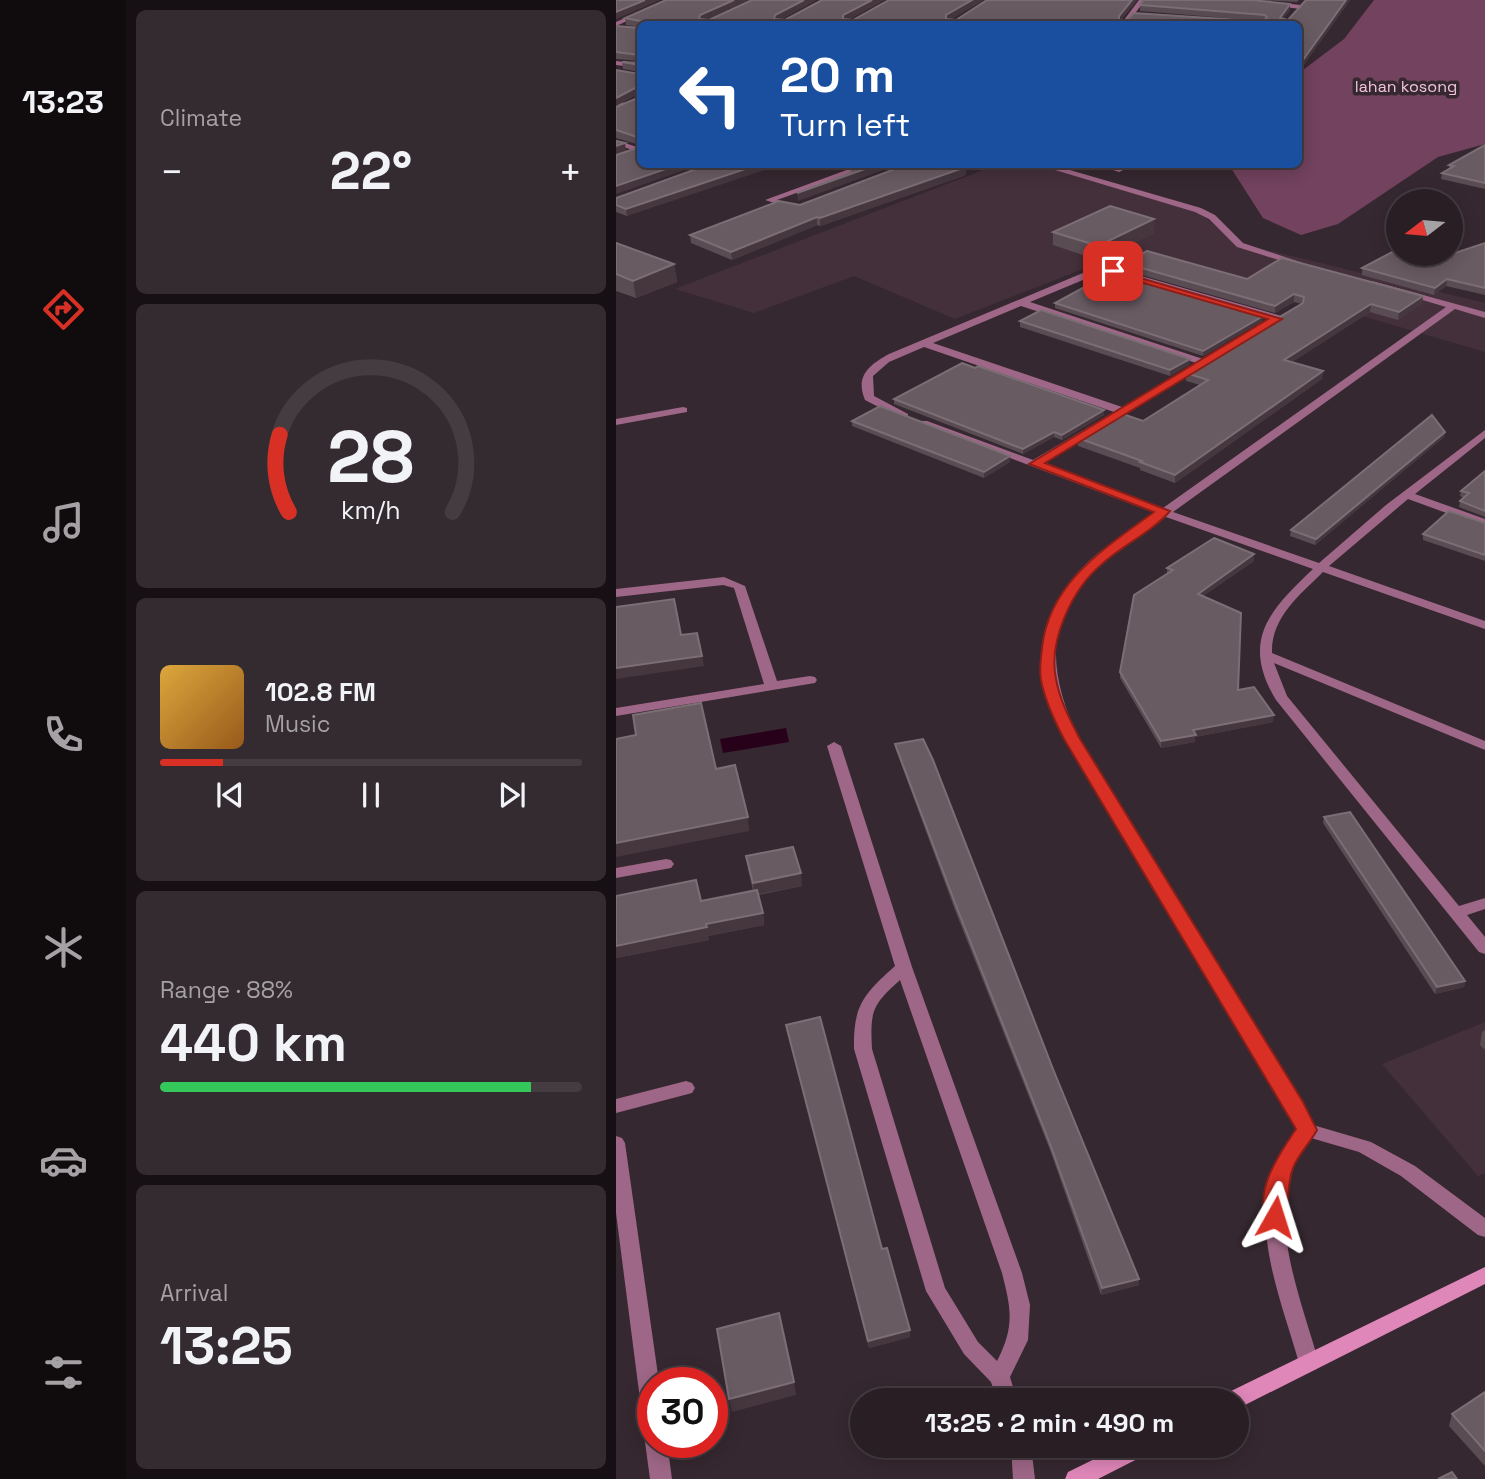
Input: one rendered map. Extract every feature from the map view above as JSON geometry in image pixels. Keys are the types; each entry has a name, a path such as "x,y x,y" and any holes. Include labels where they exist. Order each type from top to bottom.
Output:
{"street":[{"path":"616,26 671,0"},
{"path":"1126,21 1142,0"},
{"path":"1260,3 1303,3"},
{"path":"1293,16 1303,3"},
{"path":"1131,15 1144,16"},
{"path":"616,26 628,30"},
{"path":"616,63 637,66"},
{"path":"616,72 637,76"},
{"path":"616,113 637,101"},
{"path":"616,103 637,107"},
{"path":"616,142 637,150"},
{"path":"628,156 637,152"},
{"path":"803,206 791,207 769,200 861,168"},
{"path":"1053,168 1198,210 1212,217 1240,244 1308,265"},
{"path":"1113,168 1119,170"},
{"path":"1277,319 1103,270 923,343 870,370 864,383 869,398 898,414 1485,625"},
{"path":"1370,282 1485,315"},
{"path":"1020,302 1202,362"},
{"path":"1453,306 1095,562 1069,591 1052,629 1047,676 1055,706 1072,739 1307,1130 1364,1147 1408,1171 1485,1229"},
{"path":"1035,464 1287,313"},
{"path":"923,343 1122,411"},
{"path":"616,422 683,410"},
{"path":"1485,433 1322,566 1282,608 1270,625 1266,655 1267,668 1281,697 1400,847 1485,948"},
{"path":"1408,495 1485,523"},
{"path":"616,593 724,581 739,586 772,687"},
{"path":"1266,655 1485,746"},
{"path":"616,712 810,680"},
{"path":"834,746 904,967 1012,1273 1020,1305 1018,1340 1000,1377"},
{"path":"616,873 666,864"},
{"path":"1457,912 1485,902"},
{"path":"904,967 869,999 861,1020 863,1049 936,1291 971,1348 1000,1377 1003,1388"},
{"path":"616,1106 686,1088"},
{"path":"1307,1130 1283,1165 1275,1198 1276,1237 1309,1363"},
{"path":"616,1143 646,1367"},
{"path":"1249,1393 1485,1275"},
{"path":"659,1458 662,1479"},
{"path":"1022,1458 1024,1479"},
{"path":"1076,1479 1117,1458"}],"shaded area":[{"path":"988,168 1052,168 1199,212 1234,242 1485,303 1485,352 1134,249 955,319 854,276 754,313 675,289"},
{"path":"786,728 789,742 723,753 720,739"},
{"path":"1485,1022 1485,1173 1478,1176 1382,1064"}],"green space":[{"name":"lahan kosong","path":"1374,0 1485,0 1485,144 1438,157 1390,189 1386,189 1386,192 1338,224 1301,235 1263,218 1231,168 1302,168 1302,71 1344,39"}],"building":[{"path":"616,0 645,0 616,12"},
{"path":"666,0 734,0 700,15 699,19 709,20 752,0 804,0 775,15 774,19 785,20 822,0 872,0 843,15 843,19 853,20 889,0 972,0 946,15 946,19 956,20 987,0 1132,0 1119,16 1119,20 1127,20 1134,13 1240,20 1267,18 1265,15 1140,5 1143,0 1252,0 1290,4 1280,18 1288,20 1306,0 1346,0 1302,61 1302,21 641,21 625,18"},
{"path":"616,26 637,28 637,55 616,52"},
{"path":"616,70 637,74 637,88 616,98"},
{"path":"637,98 637,137 616,130 616,107"},
{"path":"1485,145 1485,183 1442,173 1454,166 1449,165"},
{"path":"637,148 637,168 668,168 616,186 616,155"},
{"path":"699,168 748,168 626,209 616,205 616,198"},
{"path":"868,168 797,193 851,173 850,169"},
{"path":"897,168 963,168 817,217 731,252 690,235 779,201 800,205"},
{"path":"1110,206 1154,219 1098,246 1053,232"},
{"path":"616,243 674,264 633,281 616,274"},
{"path":"1485,243 1485,288 1447,279 1435,288 1362,268 1386,255 1386,266 1463,266 1463,250"},
{"path":"1147,251 1247,279 1282,258 1423,296 1399,312 1371,304 1284,360 1323,371 1175,475 1078,438 1120,413 1143,421 1208,380 1186,373 1303,303 1304,297 1294,294 1275,306 1124,263"},
{"path":"1110,273 1263,316 1203,351 1055,303"},
{"path":"1041,310 1190,359 1170,370 1020,321"},
{"path":"962,363 975,368 978,366 1104,410 1062,435 1054,432 1023,449 894,399"},
{"path":"880,406 1010,456 984,472 852,421"},
{"path":"1432,415 1445,432 1316,539 1291,530"},
{"path":"1485,471 1485,511 1460,501 1469,493 1461,491"},
{"path":"1449,511 1485,523 1485,555 1423,534"},
{"path":"1214,538 1254,554 1198,594 1241,613 1238,690 1254,687 1274,715 1193,730 1196,735 1161,741 1120,672 1134,595 1173,570 1167,568"},
{"path":"674,599 681,635 697,633 702,656 616,668 616,607"},
{"path":"701,703 716,769 735,765 748,817 616,843 616,739 636,735 633,715"},
{"path":"923,739 1139,1279 1102,1288 1050,1144 895,744"},
{"path":"1350,812 1465,981 1437,987 1324,817"},
{"path":"793,847 801,873 753,883 746,856"},
{"path":"696,880 701,901 757,890 763,913 616,946 616,896"},
{"path":"820,1017 882,1249 887,1248 910,1330 868,1341 786,1025"},
{"path":"779,1313 794,1382 729,1399 728,1367 724,1367 717,1329"},
{"path":"1485,1392 1485,1451 1452,1414"},
{"path":"1452,1472 1457,1479 1438,1479"}],"route":[{"path":"1113,271 1277,319 1035,464 1164,511 1095,562 1069,591 1052,629 1047,676 1055,706 1072,739 1307,1130 1283,1165 1275,1198 1275,1217"}]}
